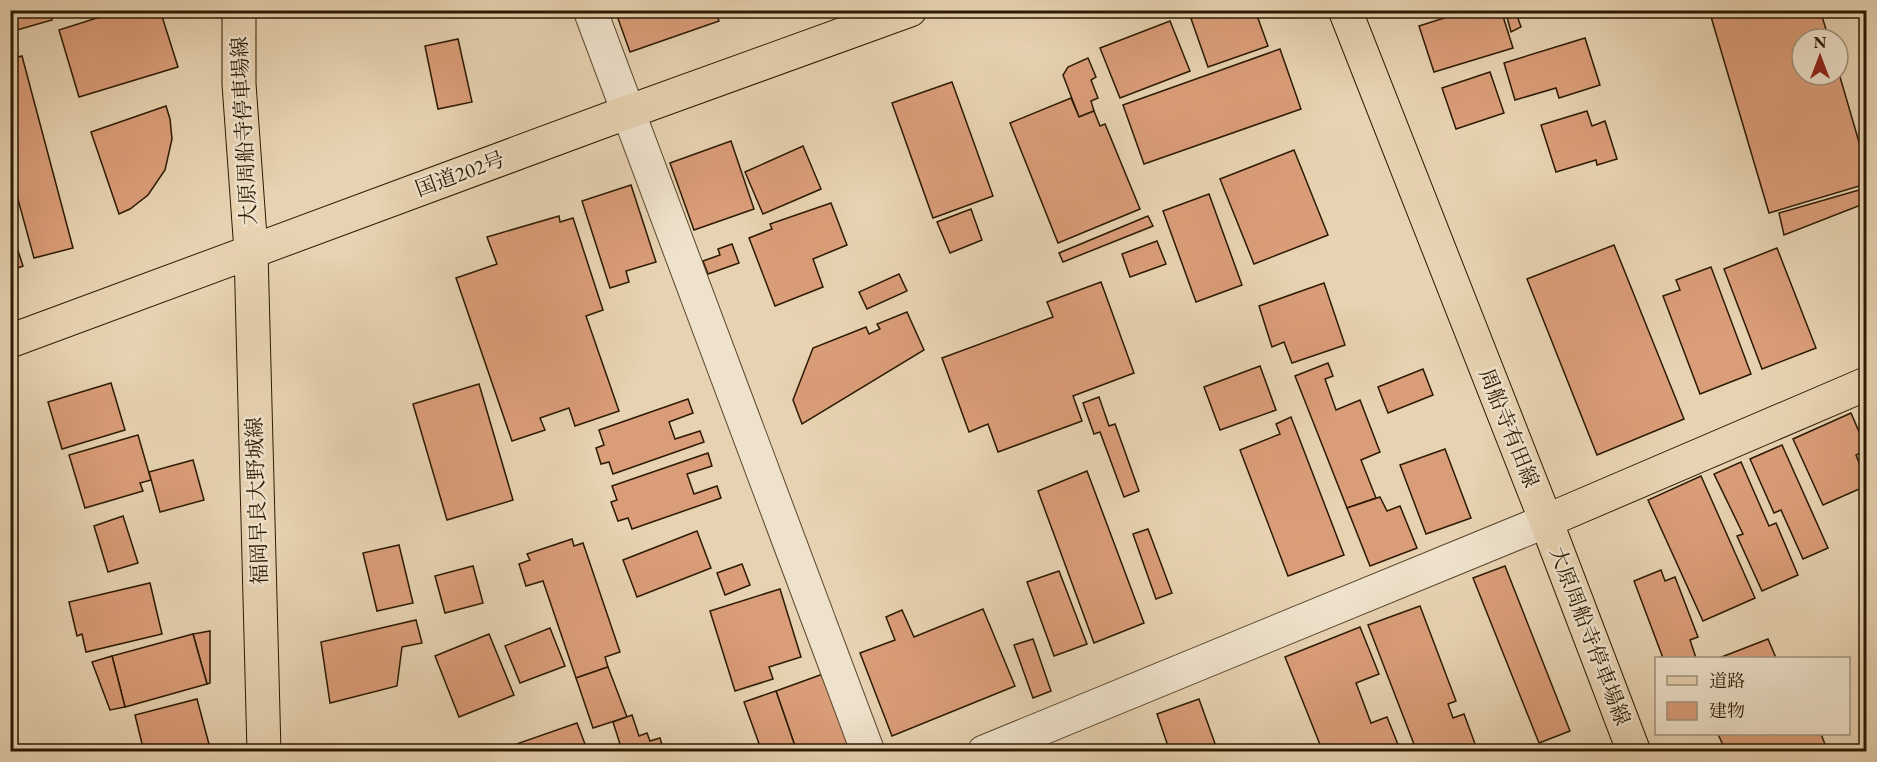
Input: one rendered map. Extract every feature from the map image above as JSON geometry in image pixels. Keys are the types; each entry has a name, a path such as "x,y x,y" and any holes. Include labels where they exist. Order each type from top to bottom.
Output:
{"main road":[{"name":"大原周船寺停車場線","path":"239,10 239,84 251,251"},
{"name":"国道202号","path":"10,341 910,10"},
{"name":"周船寺有田線","path":"1345,10 1546,520"},
{"name":"福岡早良大野城線","path":"251,251 264,752"},
{"path":"1546,520 1866,384"},
{"name":"大原周船寺停車場線","path":"1546,520 1634,752"}],"street":[{"path":"590,10 868,752"},
{"path":"984,752 1546,520"}],"building":[{"path":"10,10 49,10 52,20 10,32"},
{"path":"122,10 160,10 178,67 79,97 59,30"},
{"path":"432,10 450,10 433,15"},
{"path":"615,10 715,10 719,21 630,52"},
{"path":"729,10 748,10 731,17"},
{"path":"1188,10 1255,10 1268,46 1208,67"},
{"path":"1469,10 1501,10 1513,48 1434,72 1419,26"},
{"path":"1505,10 1515,10 1521,27 1511,32"},
{"path":"1709,10 1820,10 1825,27 1790,27 1790,87 1843,87 1866,166 1866,184 1769,213"},
{"path":"1170,21 1190,71 1120,98 1100,48"},
{"path":"1585,38 1600,85 1559,98 1556,88 1515,100 1504,63"},
{"path":"458,39 472,102 438,109 425,46"},
{"path":"1280,49 1301,109 1144,164 1123,105"},
{"path":"22,56 73,248 34,258 10,170 10,59"},
{"path":"1088,58 1096,77 1091,80 1098,98 1091,101 1094,111 1079,117 1063,75 1068,67"},
{"path":"1490,72 1504,113 1456,129 1442,88"},
{"path":"952,82 993,196 933,218 892,103"},
{"path":"1071,98 1079,117 1094,111 1100,126 1105,124 1140,209 1058,243 1010,123"},
{"path":"166,106 172,139 165,170 148,195 130,209 119,214 91,132"},
{"path":"1587,111 1592,126 1605,121 1617,159 1597,165 1596,160 1556,172 1541,125"},
{"path":"731,141 754,209 694,230 670,163"},
{"path":"803,146 821,189 763,214 745,172"},
{"path":"1294,150 1328,235 1254,264 1220,179"},
{"path":"631,185 656,262 626,271 629,282 610,288 582,201"},
{"path":"1866,188 1866,203 1784,235 1779,213"},
{"path":"1209,194 1242,285 1196,302 1163,211"},
{"path":"831,203 847,245 813,259 823,287 775,306 749,238 772,229 770,224"},
{"path":"971,209 982,240 950,253 937,222"},
{"path":"559,216 560,222 573,218 603,310 586,316 619,411 575,426 569,408 540,418 545,430 512,441 456,278 497,264 487,237"},
{"path":"1148,216 1153,226 1063,262 1059,253"},
{"path":"10,226 23,266 10,271"},
{"path":"1157,241 1166,264 1130,277 1122,254"},
{"path":"732,244 739,263 708,274 703,261 720,255 718,249"},
{"path":"1614,245 1684,419 1597,455 1527,279"},
{"path":"1777,248 1816,348 1762,369 1724,269"},
{"path":"1711,267 1751,374 1700,394 1663,296 1680,290 1676,280"},
{"path":"899,274 907,291 867,309 859,292"},
{"path":"1101,282 1134,373 1073,396 1082,421 998,452 988,424 969,432 942,358 1053,317 1047,302"},
{"path":"1324,283 1345,345 1292,363 1284,342 1272,347 1259,306"},
{"path":"907,312 924,350 802,424 793,400 813,348 866,327 869,334 880,329 877,324"},
{"path":"1328,363 1333,376 1325,379 1336,410 1360,400 1380,452 1361,460 1376,498 1347,508 1295,376"},
{"path":"1260,366 1276,410 1220,430 1204,387"},
{"path":"1423,369 1433,395 1388,413 1378,387"},
{"path":"111,383 125,430 62,449 48,402"},
{"path":"479,384 513,500 447,520 413,404"},
{"path":"1099,397 1109,426 1115,424 1139,491 1124,497 1100,432 1094,434 1083,403"},
{"path":"688,399 693,413 669,422 675,439 700,431 704,442 613,474 609,462 601,464 596,448 604,445 599,430"},
{"path":"1851,413 1866,448 1856,455 1866,479 1866,486 1823,505 1793,439"},
{"path":"1291,417 1344,555 1288,576 1240,450 1280,434 1276,424"},
{"path":"138,435 151,480 140,483 143,491 85,508 69,455"},
{"path":"1782,445 1828,548 1803,559 1781,510 1774,513 1750,459"},
{"path":"1445,449 1471,518 1426,534 1400,465"},
{"path":"708,453 712,466 687,474 694,494 717,486 721,498 632,529 628,518 618,521 611,502 617,500 612,486"},
{"path":"193,460 204,500 160,512 149,472"},
{"path":"1741,462 1769,526 1776,523 1798,575 1762,591 1737,536 1743,534 1714,474"},
{"path":"1087,471 1144,623 1094,643 1038,491"},
{"path":"1701,476 1755,598 1703,621 1648,500"},
{"path":"1380,497 1387,511 1400,506 1417,548 1370,566 1347,508"},
{"path":"123,516 138,563 108,572 94,526"},
{"path":"1148,529 1172,593 1156,599 1133,534"},
{"path":"697,531 711,568 637,597 623,560"},
{"path":"572,539 574,546 583,543 620,652 605,657 608,667 576,678 543,581 526,586 519,564 530,560 527,554"},
{"path":"399,545 413,603 377,611 363,553"},
{"path":"742,564 750,585 725,595 717,573"},
{"path":"473,566 483,603 445,613 435,576"},
{"path":"1505,566 1570,731 1539,743 1473,578"},
{"path":"1661,570 1665,581 1675,577 1698,637 1690,640 1696,657 1663,657 1634,581"},
{"path":"1059,571 1087,644 1054,656 1027,582"},
{"path":"150,583 162,634 86,652 82,634 77,636 69,602"},
{"path":"780,589 801,657 769,667 773,679 735,691 710,611"},
{"path":"1420,606 1456,701 1448,704 1453,718 1464,714 1478,752 1417,752 1368,625"},
{"path":"983,609 1015,686 892,736 860,653 895,640 886,617 902,610 914,637"},
{"path":"416,620 422,643 402,647 397,686 330,703 321,642"},
{"path":"1360,627 1379,674 1356,683 1371,723 1387,717 1399,747 1388,752 1323,752 1285,657"},
{"path":"550,628 565,666 520,683 505,646"},
{"path":"210,631 210,683 207,684 193,634"},
{"path":"193,634 207,684 125,707 112,656"},
{"path":"489,634 514,695 459,717 435,656"},
{"path":"1033,639 1051,691 1033,698 1014,645"},
{"path":"1768,639 1776,657 1722,657"},
{"path":"112,656 125,707 110,710 92,662"},
{"path":"608,667 627,717 593,728 576,678"},
{"path":"823,674 851,752 797,752 776,691"},
{"path":"776,691 797,752 762,752 744,702"},
{"path":"197,699 210,748 195,752 144,752 135,715"},
{"path":"1199,699 1218,752 1170,752 1157,714"},
{"path":"632,715 639,736 647,733 650,741 660,738 664,752 610,752 608,748 620,744 613,722"},
{"path":"577,723 588,752 507,752 505,748"},
{"path":"1718,735 1821,735 1828,752 1726,752"}]}
